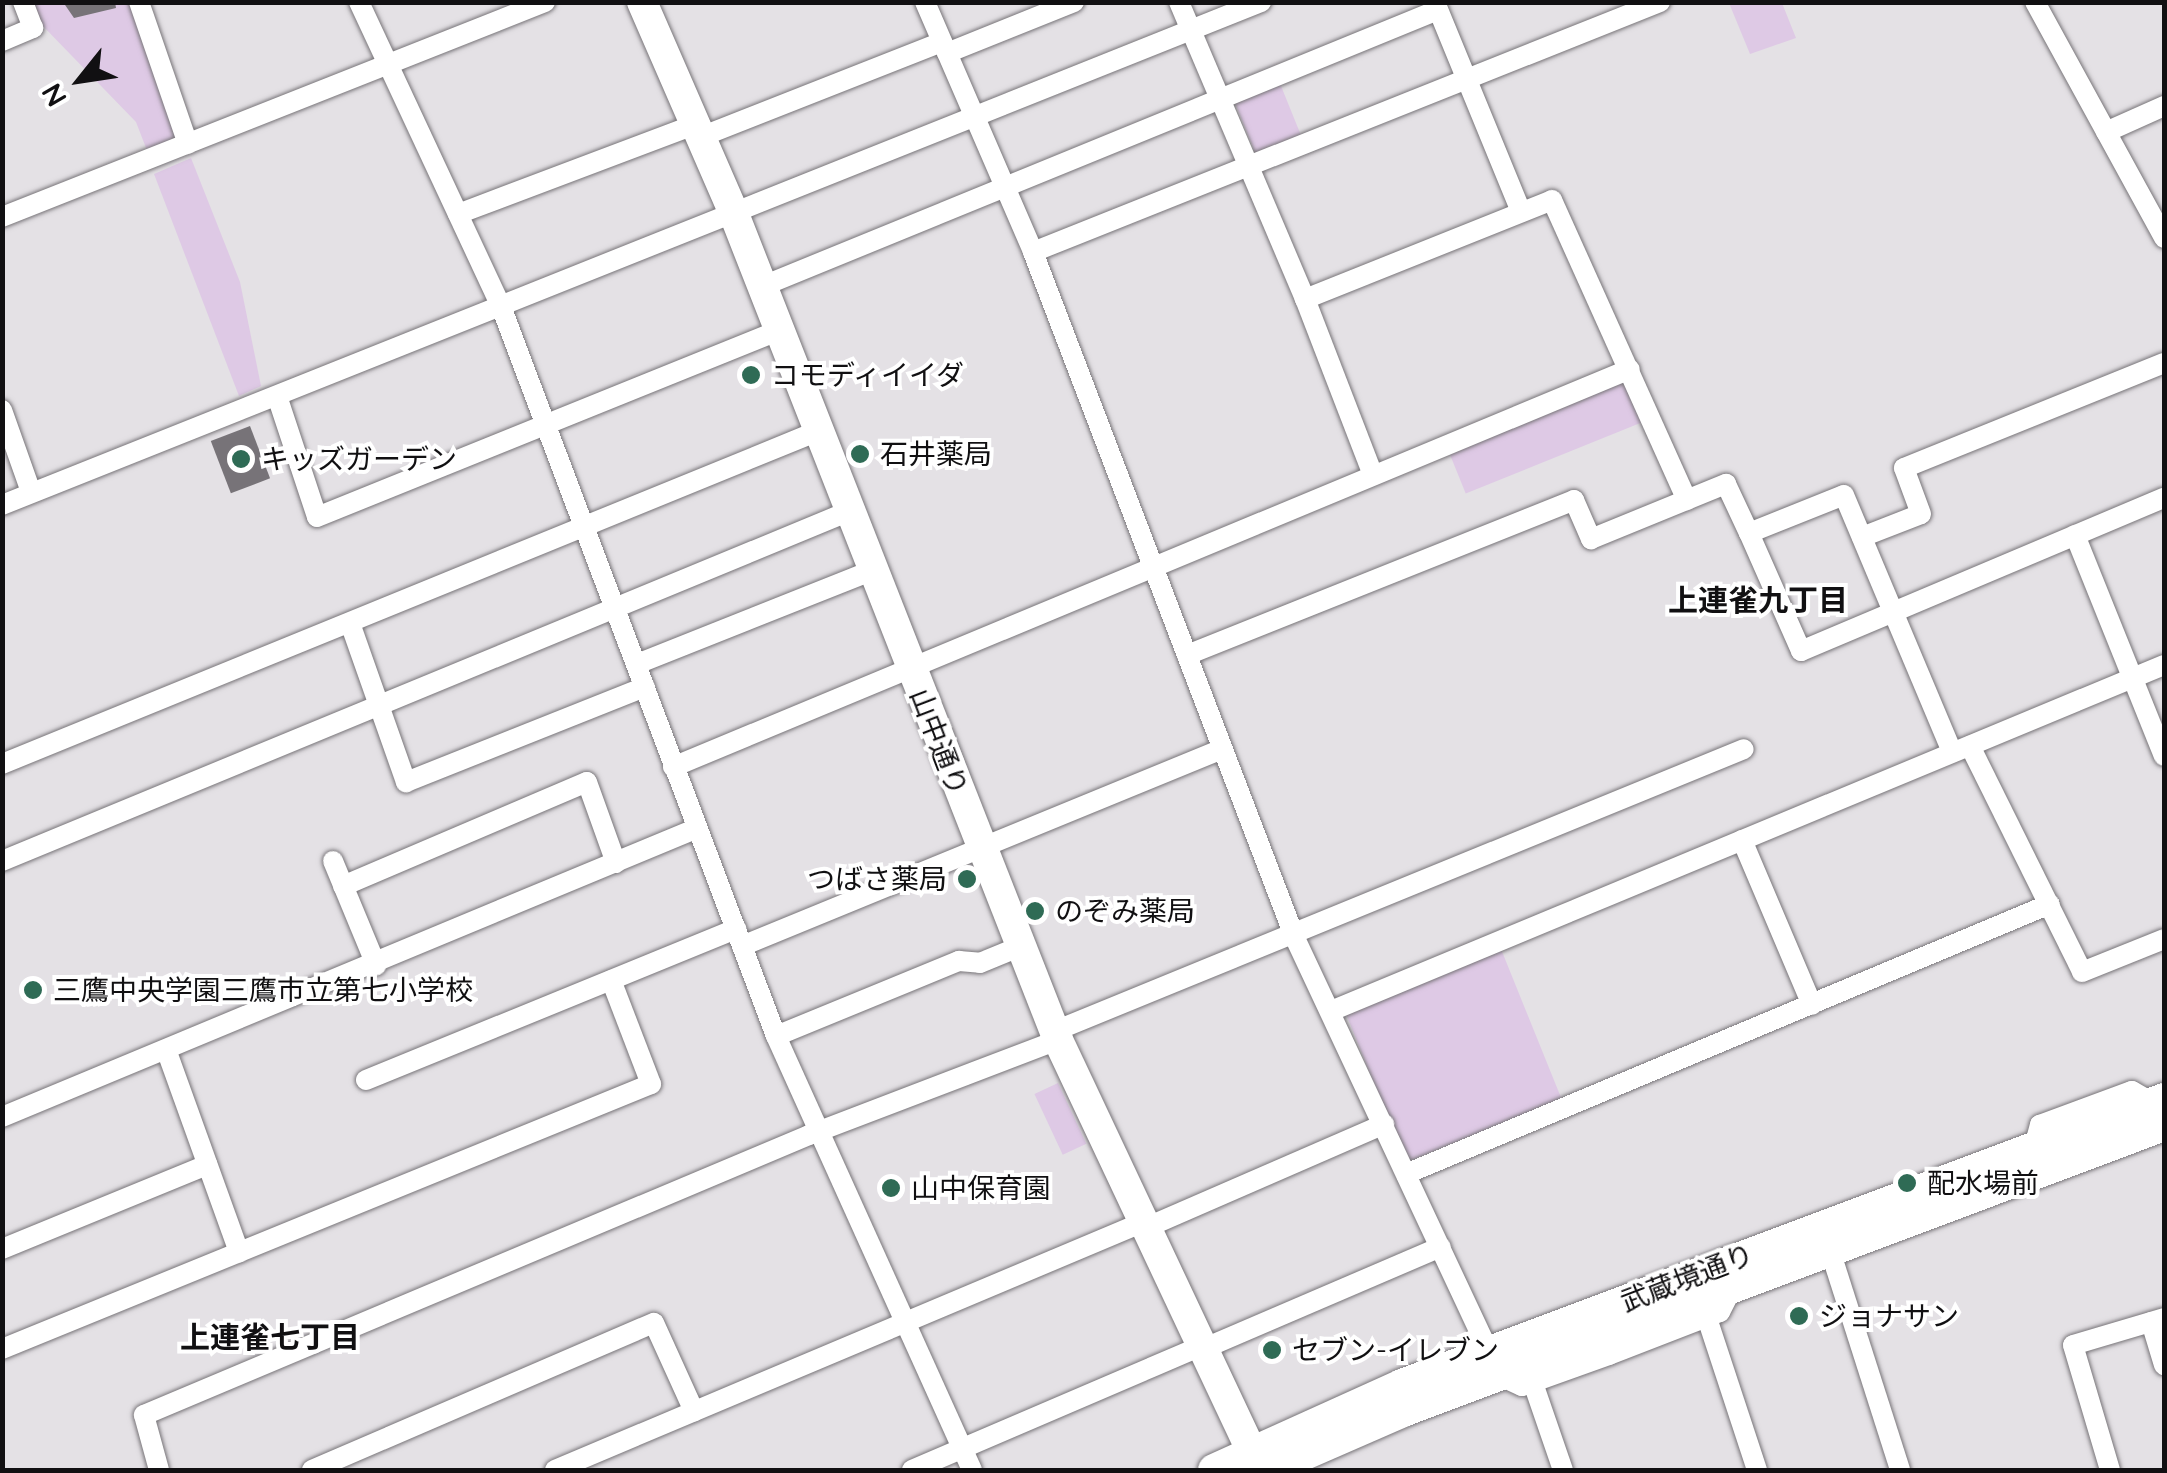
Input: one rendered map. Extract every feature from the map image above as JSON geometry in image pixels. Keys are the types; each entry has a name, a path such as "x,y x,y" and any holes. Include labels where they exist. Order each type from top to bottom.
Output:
{"main road":[{"name":"武蔵境通り","path":"1493,1364 1732,1287 1894,1200 2034,1148 2161,1109"},
{"name":"武蔵境通り","path":"1214,1470 1258,1465 1493,1364 1826,1239 1953,1204 2161,1109"},
{"path":"1894,1200 1893,1213 1953,1204"}],"street":[{"path":"2,41 33,28 23,2"},
{"path":"139,2 188,144"},
{"path":"359,2 502,309 588,526 695,829 776,1036 972,1470"},
{"path":"2,217 386,64 515,8 545,2"},
{"name":"山中通り","path":"642,2 734,214 1056,1035 1198,1349 1258,1465"},
{"path":"925,2 1033,252 1295,938 1493,1364 1513,1385 1533,1382 1720,1312 1732,1287"},
{"path":"458,214 1074,2"},
{"path":"1180,2 1252,166 1373,475"},
{"path":"2,505 278,400 1261,2"},
{"path":"1033,252 1660,2"},
{"path":"2035,2 2164,238"},
{"path":"762,286 1436,6 1521,212"},
{"path":"2106,132 2164,106"},
{"path":"1305,299 1552,200 1687,500"},
{"path":"278,400 318,516 780,330"},
{"path":"1862,538 1920,514 1904,468 2164,364"},
{"path":"673,767 1630,370"},
{"path":"2,410 31,492"},
{"path":"2,764 818,431"},
{"path":"1187,655 1574,500 1591,539 1726,484 1801,651 2164,498"},
{"path":"1749,532 1844,495 1894,612 1961,749 2050,904 2082,972 2164,939"},
{"path":"2,861 850,511"},
{"path":"2075,535 2164,756"},
{"path":"637,664 873,570"},
{"path":"350,623 375,706 406,782 645,687"},
{"path":"1330,1011 2164,665"},
{"path":"366,1080 611,980 739,938 981,849 1222,749"},
{"path":"160,1470 144,1415 1744,749"},
{"path":"344,886 587,782 616,863"},
{"path":"2,1117 167,1052 695,829"},
{"path":"1742,840 1812,1005"},
{"path":"332,861 376,965"},
{"path":"1406,1174 2050,904"},
{"path":"776,1036 959,961 980,963 1021,946"},
{"path":"2,1350 651,1084 611,980"},
{"path":"167,1052 239,1252"},
{"path":"555,1470 1384,1124"},
{"path":"2,1249 207,1165"},
{"path":"1826,1239 1900,1470"},
{"path":"912,1470 1440,1246"},
{"path":"1706,1318 1756,1470"},
{"path":"2110,1470 2072,1345 2158,1320 2164,1365"},
{"path":"312,1470 654,1323 694,1411"},
{"path":"1533,1382 1562,1470"}],"shaded area":[{"path":"31,3 133,3 181,140 148,153 136,122 40,23"},
{"path":"1729,3 1782,3 1796,38 1750,54"},
{"path":"1279,81 1303,140 1258,159 1234,99"},
{"path":"191,158 240,282 261,386 239,396 154,174"},
{"path":"1630,369 1650,419 1466,494 1445,444"},
{"path":"1501,949 1562,1099 1406,1162 1345,1012"},
{"path":"1058,1083 1086,1144 1063,1155 1034,1094"}],"building":[{"path":"63,2 115,2 116,8 74,18"},
{"name":"キッズガーデン","path":"250,426 270,478 231,493 211,441"}],"place":[{"name":"コモディイイダ","path":"751,375"},
{"name":"石井薬局","path":"860,454"},
{"name":"キッズガーデン","path":"241,459"},
{"name":"つばさ薬局","path":"967,879"},
{"name":"のぞみ薬局","path":"1035,911"},
{"name":"三鷹中央学園三鷹市立第七小学校","path":"33,990"},
{"name":"配水場前","path":"1907,1183"},
{"name":"山中保育園","path":"891,1188"},
{"name":"ジョナサン","path":"1799,1316"},
{"name":"セブン-イレブン","path":"1272,1350"}],"district":[{"name":"上連雀九丁目","path":"1758,600"},
{"name":"上連雀七丁目","path":"270,1337"}]}
